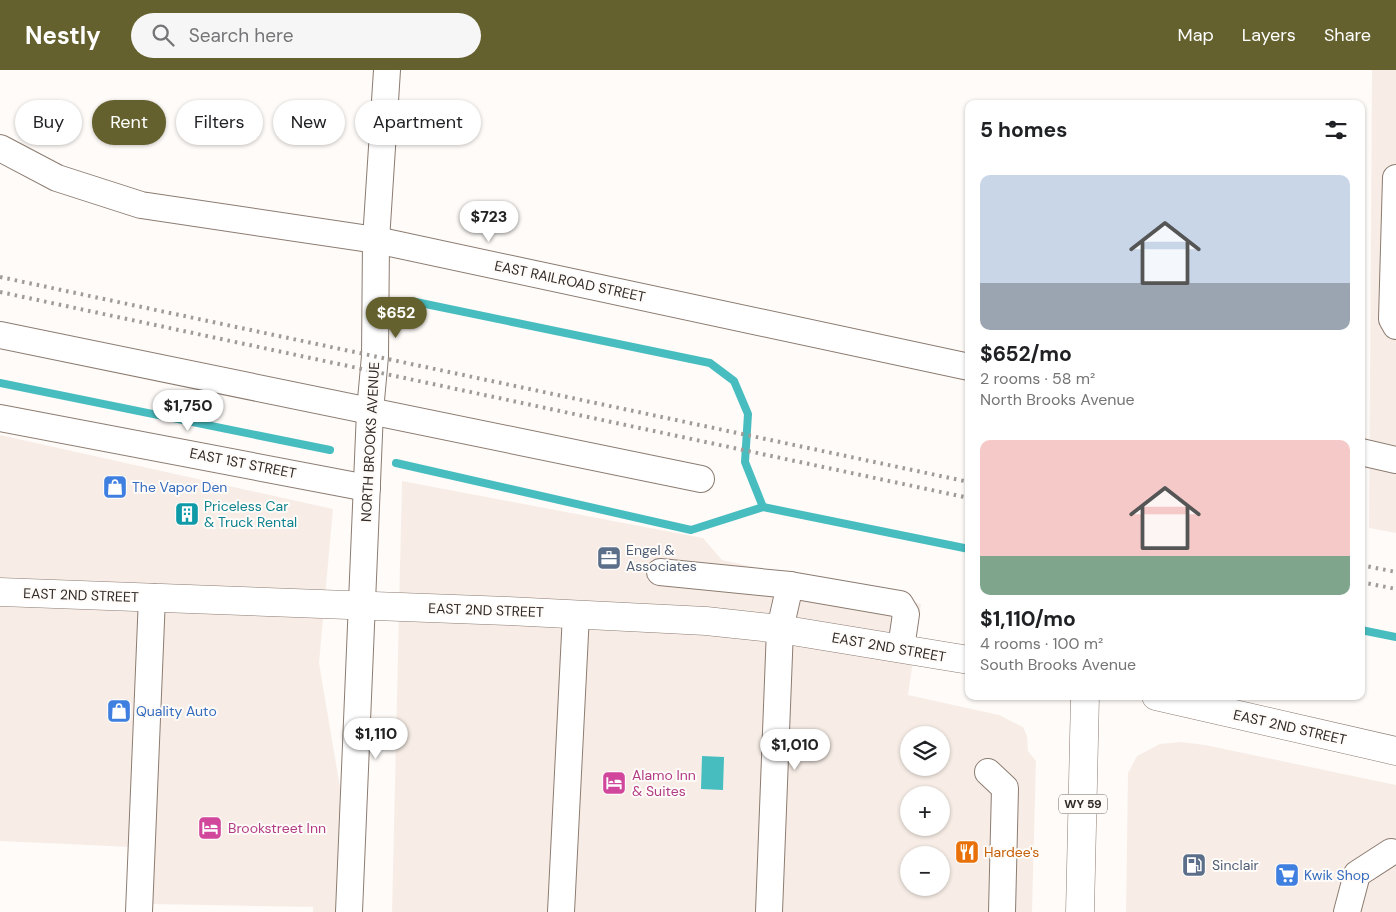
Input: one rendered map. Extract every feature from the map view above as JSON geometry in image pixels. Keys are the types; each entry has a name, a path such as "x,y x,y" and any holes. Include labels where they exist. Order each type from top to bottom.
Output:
{"main road":[{"name":"EAST 2ND STREET","path":"0,592 363,605 706,621 780,629 965,659"},
{"name":"WY 59","path":"1080,912 1085,700"},
{"name":"EAST 2ND STREET","path":"1174,700 1396,750"}],"street":[{"name":"NORTH BROOKS AVENUE","path":"349,912 370,411 375,356 376,240 387,70"},
{"name":"EAST RAILROAD STREET","path":"0,148 57,178 141,205 376,240 965,366"},
{"path":"1396,178 1392,319 1396,326"},
{"path":"0,336 700,478"},
{"name":"EAST 1ST STREET","path":"0,418 367,488"},
{"path":"1365,453 1396,460"},
{"path":"660,572 790,585 900,604 906,614 901,648"},
{"path":"769,912 780,629 790,585"},
{"path":"140,912 152,597"},
{"path":"561,912 576,614"},
{"path":"988,772 1005,788 1002,912"},
{"path":"1347,912 1358,874 1391,852"}],"shaded area":[{"path":"1372,70 1396,70 1396,533 1369,528"},
{"path":"0,435 333,509 319,663 361,912 313,912 313,907 150,904 153,848 0,841"},
{"path":"402,481 703,538 722,560 921,604 908,695 999,715 1023,727 1027,736 1028,751 1036,761 1032,912 392,912"},
{"path":"1181,742 1205,745 1396,785 1396,912 1126,912 1128,773 1137,756 1160,744"}],"water":[{"path":"702,756 724,757 723,790 701,789"}],"waterway":[{"path":"411,301 710,363 734,381 748,414 745,462 763,507 965,548"},
{"path":"0,383 330,450"},
{"path":"396,463 691,530 763,507"},
{"path":"1365,631 1396,637"}],"railway":[{"path":"0,277 965,481"},
{"path":"0,292 965,497"},
{"path":"1365,566 1396,572"},
{"path":"1365,583 1396,589"}],"place":[{"name":"The Vapor Den","path":"115,487"},
{"name":"Priceless Car & Truck Rental","path":"187,514"},
{"name":"Engel & Associates","path":"609,558"},
{"name":"Quality Auto","path":"119,711"},
{"name":"Alamo Inn & Suites","path":"614,783"},
{"name":"Brookstreet Inn","path":"210,828"},
{"name":"Hardee's","path":"967,852"},
{"name":"Sinclair","path":"1194,865"},
{"name":"Kwik Shop","path":"1287,875"}]}
